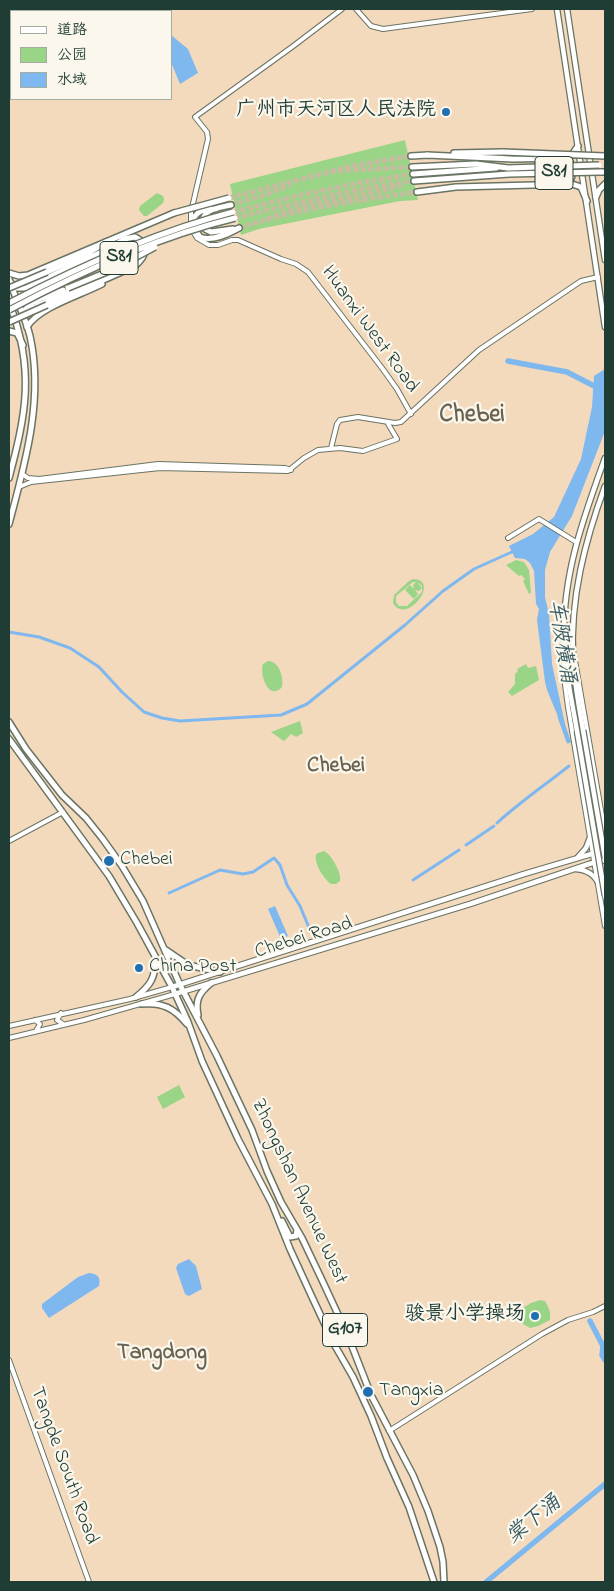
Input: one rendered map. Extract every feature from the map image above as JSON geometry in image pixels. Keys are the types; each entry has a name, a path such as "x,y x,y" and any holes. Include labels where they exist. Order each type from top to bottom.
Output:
{"highway":[{"path":"427,155 513,159 562,158 570,156 578,146"},
{"path":"411,156 503,152 605,156"},
{"path":"562,158 568,160 572,168 571,180 566,184"},
{"path":"412,167 476,164 508,171"},
{"name":"S81","path":"414,178 468,176 508,171 605,165"},
{"name":"S81","path":"508,171 605,172"},
{"path":"417,192 456,187 566,184 580,186 587,201"},
{"path":"596,197 599,190 605,184"},
{"path":"9,273 15,276 24,276 174,213 229,198"},
{"path":"216,209 204,209 199,211 194,217 194,226 200,238 211,239 239,228 211,232 205,229 202,222 209,211 231,205"},
{"name":"S81","path":"9,302 111,254 175,230 233,212"},
{"name":"S81","path":"9,310 89,271 173,237 235,218"},
{"path":"9,283 47,272 124,239 132,237 144,244 145,253 142,260 135,266 92,290 41,312 27,327"},
{"path":"24,313 27,307 108,272 173,237"},
{"path":"9,283 16,288 26,288 110,248 124,239"},
{"path":"85,255 106,242"},
{"path":"9,322 24,313 117,275"},
{"path":"9,283 24,313 32,348 35,379 31,430 9,524"},
{"path":"47,303 68,290"},
{"path":"9,302 23,345 26,388 21,425 9,478"},
{"path":"9,331 17,333 23,345"},
{"path":"21,425 24,430 31,430"},
{"path":"16,446 23,445 26,452"},
{"path":"9,722 62,795 88,821 116,857 143,901 174,970 169,974 164,972"},
{"name":"G107","path":"9,739 109,876 138,923 175,994"},
{"path":"164,949 188,965 220,972"},
{"path":"136,997 145,990 153,979 156,957"},
{"name":"G107","path":"174,970 180,985"},
{"path":"200,1025 197,999 200,992 211,983"},
{"name":"Zhongshan Avenue West","path":"180,985 213,1047 248,1121 284,1209 297,1230 348,1336 364,1379 389,1431 403,1454 428,1511 442,1557 444,1582"},
{"name":"Zhongshan Avenue West","path":"175,994 202,1061 238,1139 276,1213 290,1249 334,1344 353,1377 374,1422 387,1458 409,1507 434,1582"},
{"path":"142,1004 157,1003 168,1008 181,1018 192,1034"},
{"path":"182,1008 184,1004 190,1005"},
{"path":"276,1213 290,1237 296,1236 297,1230"}],"main road":[{"path":"557,9 605,327"},
{"path":"567,9 605,260"},
{"path":"564,51 573,50"},
{"path":"605,458 573,553 566,596 564,636 565,652 605,858"},
{"path":"605,486 590,527 583,554 576,597 573,650 580,730 605,896"},
{"path":"573,553 577,558 583,554"},
{"path":"566,596 571,592 576,597"},
{"path":"576,858 586,848 591,835"},
{"name":"Chebei Road","path":"172,987 605,850"},
{"name":"Chebei Road","path":"175,994 470,904 605,858"},
{"path":"569,860 573,864 573,869 589,873 595,877 599,884"},
{"path":"336,935 333,941 338,944"},
{"path":"316,941 322,944 319,950"}],"street":[{"name":"Huanxi West Road","path":"342,9 195,117 207,132 208,139 191,212 190,225 194,234 205,243 214,245 235,240 242,241 304,268 314,278 382,368 411,414"},
{"path":"356,9 371,26 383,29 532,9"},
{"path":"331,448 337,424 342,419 362,417 398,423 411,414 482,347 581,281 598,277"},
{"path":"17,489 28,483 158,464 282,468 292,470 300,461 314,451 331,448 363,451 397,439 387,422"},
{"path":"21,473 25,477 34,479 72,477"},
{"path":"508,538 539,519 576,542"},
{"path":"573,650 578,669 605,828 589,826"},
{"path":"565,652 566,689 605,915 605,926"},
{"path":"586,809 594,812 601,808"},
{"path":"9,841 63,812"},
{"path":"600,891 605,886"},
{"name":"Chebei Road","path":"9,1026 172,987"},
{"name":"Chebei Road","path":"9,1038 64,1025 175,994"},
{"path":"61,1013 57,1020 64,1025"},
{"path":"34,1020 40,1024 36,1031"},
{"path":"389,1431 542,1334 568,1320 605,1306"},
{"name":"Tangde South Road","path":"9,1360 89,1582"}],"green space":[{"path":"405,140 418,200 400,201 259,229 241,235 230,184"},
{"path":"157,193 163,196 163,203 147,216 144,216 139,210 140,206"},
{"path":"516,560 524,562 529,570 531,593 529,594 523,581 525,579 506,565"},
{"path":"413,579 421,581 424,586 423,593 413,606 399,609 393,603 394,595","holes":["413,582 416,582 413,585 414,589 410,585 405,590 414,599 418,594 415,590 419,591 422,588 422,592 407,606 399,606 396,602 396,596"]},
{"path":"268,661 278,667 281,674 282,687 277,691 269,689 262,674 263,664"},
{"path":"526,664 528,668 536,666 539,680 512,696 508,692 515,684 517,669"},
{"path":"300,721 303,733 296,737 291,734 284,741 271,732"},
{"path":"324,851 333,860 338,869 340,881 336,884 328,882 318,867 316,855"},
{"path":"179,1085 185,1097 163,1109 157,1097"},
{"name":"骏景小学操场","path":"540,1300 545,1301 548,1306 550,1320 530,1328 523,1324 520,1314 521,1309"}],"water":[{"path":"172,36 188,49 198,73 180,84 172,64"},
{"path":"605,369 605,431 572,516 550,552 545,570 545,597 549,614 552,664 565,724 571,742 569,743 545,682 537,620 539,609 536,604 534,571 530,563 525,559 515,558 509,546 533,534 554,517 581,459 592,407 594,376"},
{"path":"275,906 288,936 281,939 268,909"},
{"path":"189,1259 196,1266 202,1289 189,1296 185,1294 176,1268 178,1264"},
{"path":"89,1273 95,1274 98,1277 100,1280 99,1286 49,1318 42,1308 42,1304 78,1277"}],"waterway":[{"path":"508,361 567,372 598,388"},
{"path":"9,632 39,637 70,648 99,667 144,712 162,718 180,721 281,715 307,704 405,625 443,591 474,569 514,551"},
{"name":"车陂横涌","path":"559,717 568,742"},
{"name":"车陂横涌","path":"497,823 569,766"},
{"name":"车陂横涌","path":"466,845 494,826"},
{"name":"车陂横涌","path":"413,880 459,850"},
{"name":"车陂横涌","path":"169,893 220,870 243,874 253,872 274,858 280,865 287,885 300,906 310,930"},
{"path":"590,1321 603,1346 602,1355 605,1360"},
{"name":"棠下涌","path":"486,1582 605,1484"}],"tunnel":[{"path":"229,198 352,166 411,156"},
{"path":"331,171 412,167"},
{"path":"233,212 305,194 413,174"},
{"path":"235,218 346,192 414,181"},
{"path":"231,205 290,185"},
{"path":"267,219 300,208 402,185"},
{"path":"239,228 305,210 417,192"}],"place":[{"name":"广州市天河区人民法院","path":"446,112"},
{"name":"Chebei","path":"109,861"},
{"name":"China Post","path":"139,968"},
{"name":"骏景小学操场","path":"535,1316"},
{"name":"Tangxia","path":"368,1392"}],"district":[{"name":"Chebei","path":"472,417"},
{"name":"Chebei","path":"336,767"},
{"name":"Tangdong","path":"162,1354"}]}
